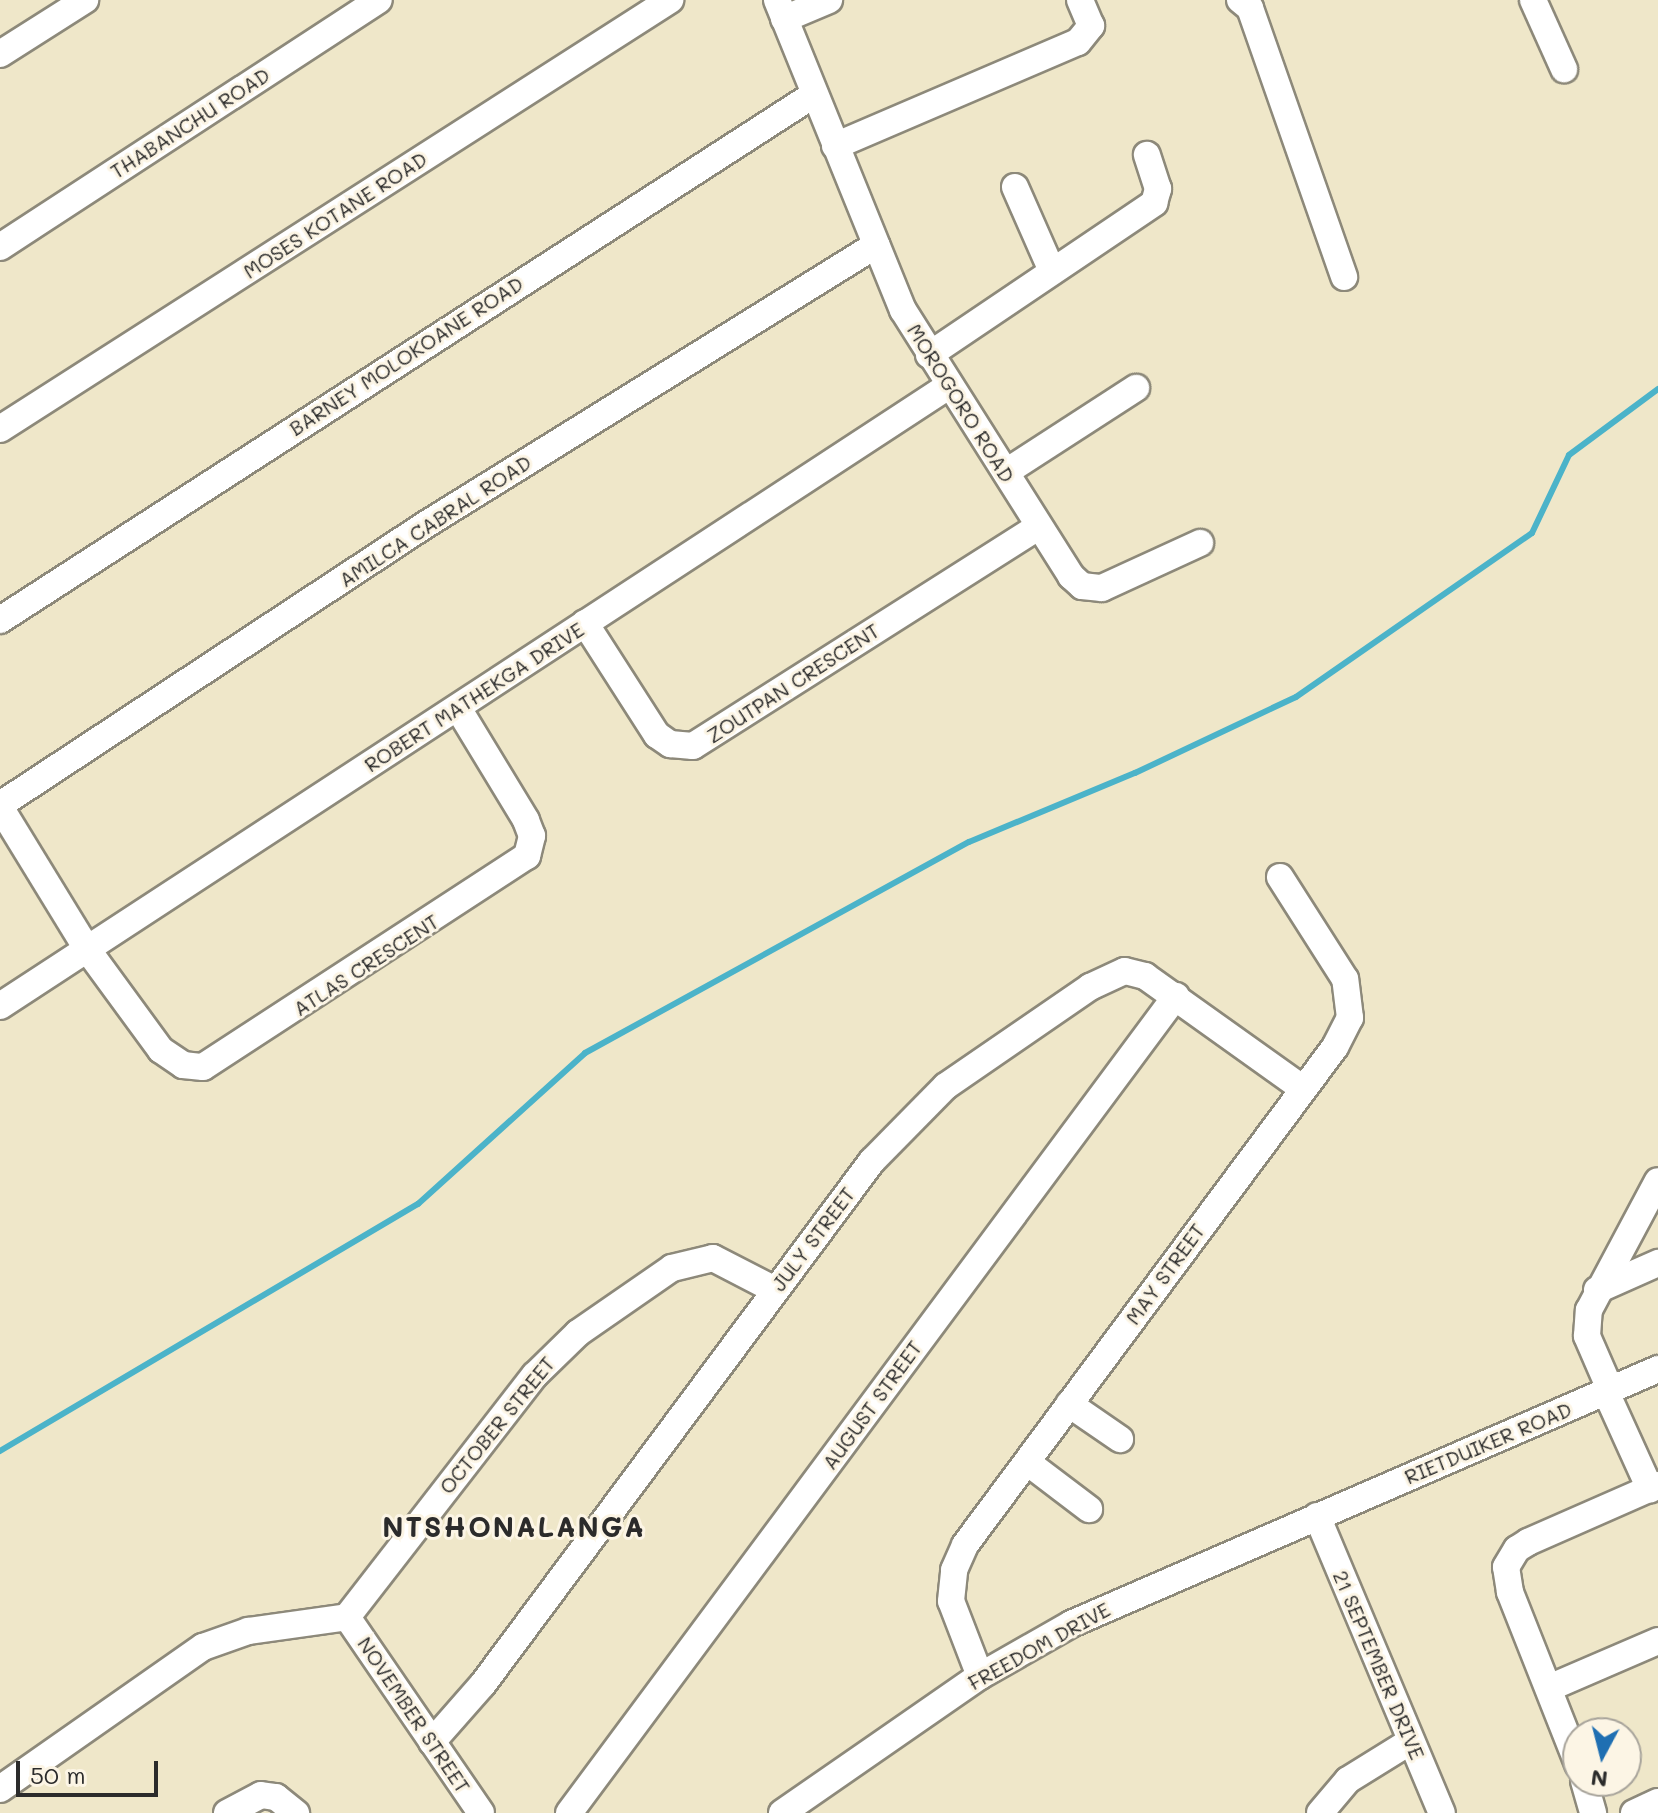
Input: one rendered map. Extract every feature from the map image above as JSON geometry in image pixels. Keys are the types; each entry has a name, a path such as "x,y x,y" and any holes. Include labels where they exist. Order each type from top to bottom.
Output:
{"street":[{"name":"THABANCHU ROAD","path":"0,247 379,0"},
{"name":"MOSES KOTANE ROAD","path":"0,429 670,0"},
{"path":"780,9 829,0"},
{"path":"835,146 1078,42 1091,26 1080,0"},
{"path":"1533,0 1564,69"},
{"path":"1250,3 1344,277"},
{"path":"0,54 68,4"},
{"name":"MOROGORO ROAD","path":"780,9 876,245 929,355 1071,576 1089,588 1111,585 1200,543"},
{"name":"BARNEY MOLOKOANE ROAD","path":"0,620 813,95"},
{"path":"929,355 1154,203 1158,189 1147,155"},
{"path":"1015,187 1052,271"},
{"name":"AMILCA CABRAL ROAD","path":"0,806 425,525 876,245"},
{"name":"ROBERT MATHEKGA DRIVE","path":"0,1006 947,387"},
{"path":"1006,472 1136,388"},
{"name":"ZOUTPAN CRESCENT","path":"585,623 657,735 670,744 693,746 1038,527"},
{"name":"ATLAS CRESCENT","path":"0,806 87,949 167,1057 183,1065 203,1067 516,867 530,850 530,827 458,708"},
{"name":"MAY STREET","path":"980,1676 954,1616 954,1570 965,1545 1344,1032 1352,1004 1336,964 1280,877"},
{"name":"JULY STREET","path":"432,1742 483,1684 886,1145 946,1086 1116,973 1145,976 1302,1088"},
{"name":"AUGUST STREET","path":"569,1813 1176,996"},
{"path":"1562,1722 1506,1582 1511,1556 1528,1542 1654,1487 1608,1390 1587,1336 1597,1290 1658,1181"},
{"name":"OCTOBER STREET","path":"347,1617 506,1408 578,1333 672,1268 699,1258 727,1263 775,1290"},
{"path":"1597,1290 1658,1263"},
{"name":"RIETDUIKER ROAD","path":"1317,1516 1658,1369"},
{"path":"1069,1404 1120,1439"},
{"path":"1027,1462 1089,1509"},
{"name":"FREEDOM DRIVE","path":"788,1811 980,1676 1085,1618 1317,1516"},
{"name":"21 SEPTEMBER DRIVE","path":"1317,1516 1442,1813"},
{"path":"0,1789 203,1647 248,1631 347,1617"},
{"name":"NOVEMBER STREET","path":"347,1617 481,1813"},
{"path":"1549,1688 1658,1641"},
{"path":"1320,1813 1348,1780 1411,1741"},
{"path":"227,1813 268,1795 296,1813"},
{"path":"1634,1813 1658,1802"}],"waterway":[{"path":"0,1451 418,1204 585,1053 969,842 1135,773 1296,697 1532,533 1569,455 1658,389"}],"district":[{"name":"NTSHONALANGA","path":"514,1526"}]}
